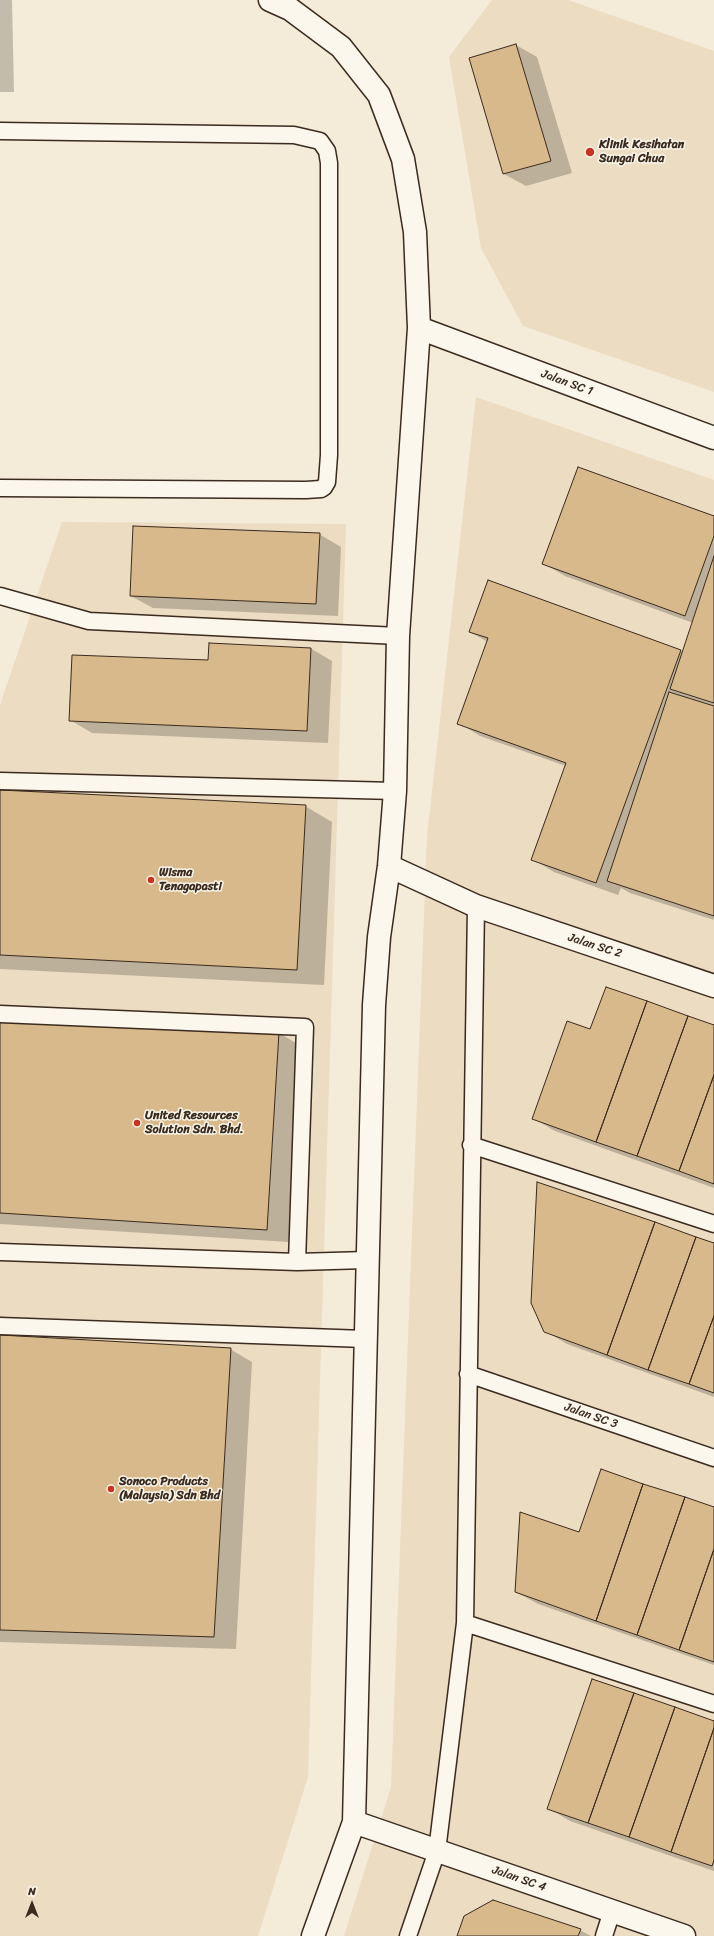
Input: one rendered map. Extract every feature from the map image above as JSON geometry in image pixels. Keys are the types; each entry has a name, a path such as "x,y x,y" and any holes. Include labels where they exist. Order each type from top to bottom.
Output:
{"street":[{"path":"270,0 290,9 340,47 379,96 403,159 415,232 419,328 398,636 395,791 389,866 379,937 374,1005 354,1822 313,1936"},
{"name":"Jalan SC 1","path":"419,328 714,438"},
{"name":"Jalan SC 2","path":"389,866 476,906 714,986"},
{"name":"Jalan SC 4","path":"354,1822 684,1936"}],"lane":[{"path":"0,131 294,136 320,141 327,151 329,163 329,455 327,482 321,489 0,488"},
{"path":"0,596 89,621 398,636"},
{"path":"0,781 395,791"},
{"path":"408,1936 437,1851 465,1623 471,1145 476,906"},
{"path":"0,1014 305,1027 297,1262"},
{"path":"471,1145 714,1224"},
{"path":"0,1252 297,1262 367,1260"},
{"path":"0,1326 365,1339"},
{"name":"Jalan SC 3","path":"468,1374 714,1458"},
{"path":"465,1623 714,1704"},
{"path":"604,1936 612,1911"}],"shaded area":[{"name":"Klinik Kesihatan Sungai Chua","path":"492,0 568,0 714,51 714,392 523,326 481,248 449,57"},
{"path":"476,397 714,480 714,1936 344,1936 391,1787 427,836"},
{"path":"62,522 346,524 308,1777 258,1936 0,1936 0,705"}],"building":[{"path":"516,44 551,161 503,174 469,58"},
{"path":"578,467 714,516 714,536 685,616 542,564"},
{"path":"133,526 320,533 316,604 130,596"},
{"path":"714,556 714,703 670,689"},
{"path":"488,580 681,650 596,883 531,860 566,763 457,724 488,638 469,632"},
{"path":"209,643 311,648 307,731 69,721 72,655 208,660"},
{"path":"669,692 714,706 714,916 607,881"},
{"name":"Wisma Tenagapasti","path":"0,790 306,805 297,970 0,955"},
{"path":"606,987 647,1001 596,1142 532,1119 567,1021 590,1029"},
{"path":"647,1001 688,1016 637,1156 596,1142"},
{"name":"United Resources Solution Sdn. Bhd.","path":"0,1014 279,1032 267,1230 0,1213"},
{"path":"688,1016 714,1025 714,1075 679,1171 637,1156"},
{"path":"714,1075 714,1184 679,1171"},
{"path":"537,1182 655,1222 607,1355 544,1332 531,1303"},
{"path":"655,1222 696,1237 648,1370 607,1355"},
{"path":"696,1237 714,1243 714,1316 689,1384 648,1370"},
{"path":"714,1316 714,1393 689,1384"},
{"name":"Sonoco Products (Malaysia) Sdn Bhd","path":"0,1335 231,1348 214,1637 0,1630"},
{"path":"601,1469 643,1484 596,1621 515,1592 520,1512 579,1532"},
{"path":"643,1484 685,1497 637,1635 596,1621"},
{"path":"685,1497 714,1507 714,1549 679,1650 637,1635"},
{"path":"714,1549 714,1662 679,1650"},
{"path":"592,1679 634,1693 588,1823 547,1809"},
{"path":"634,1693 675,1707 629,1837 588,1823"},
{"path":"675,1707 714,1721 714,1728 671,1852 629,1837"},
{"path":"714,1728 714,1860 712,1866 671,1852"},
{"path":"493,1900 581,1929 578,1936 457,1936 464,1916"}],"place":[{"name":"Klinik Kesihatan Sungai Chua","path":"590,152"},
{"name":"Wisma Tenagapasti","path":"151,880"},
{"name":"United Resources Solution Sdn. Bhd.","path":"137,1123"},
{"name":"Sonoco Products (Malaysia) Sdn Bhd","path":"111,1489"}]}
